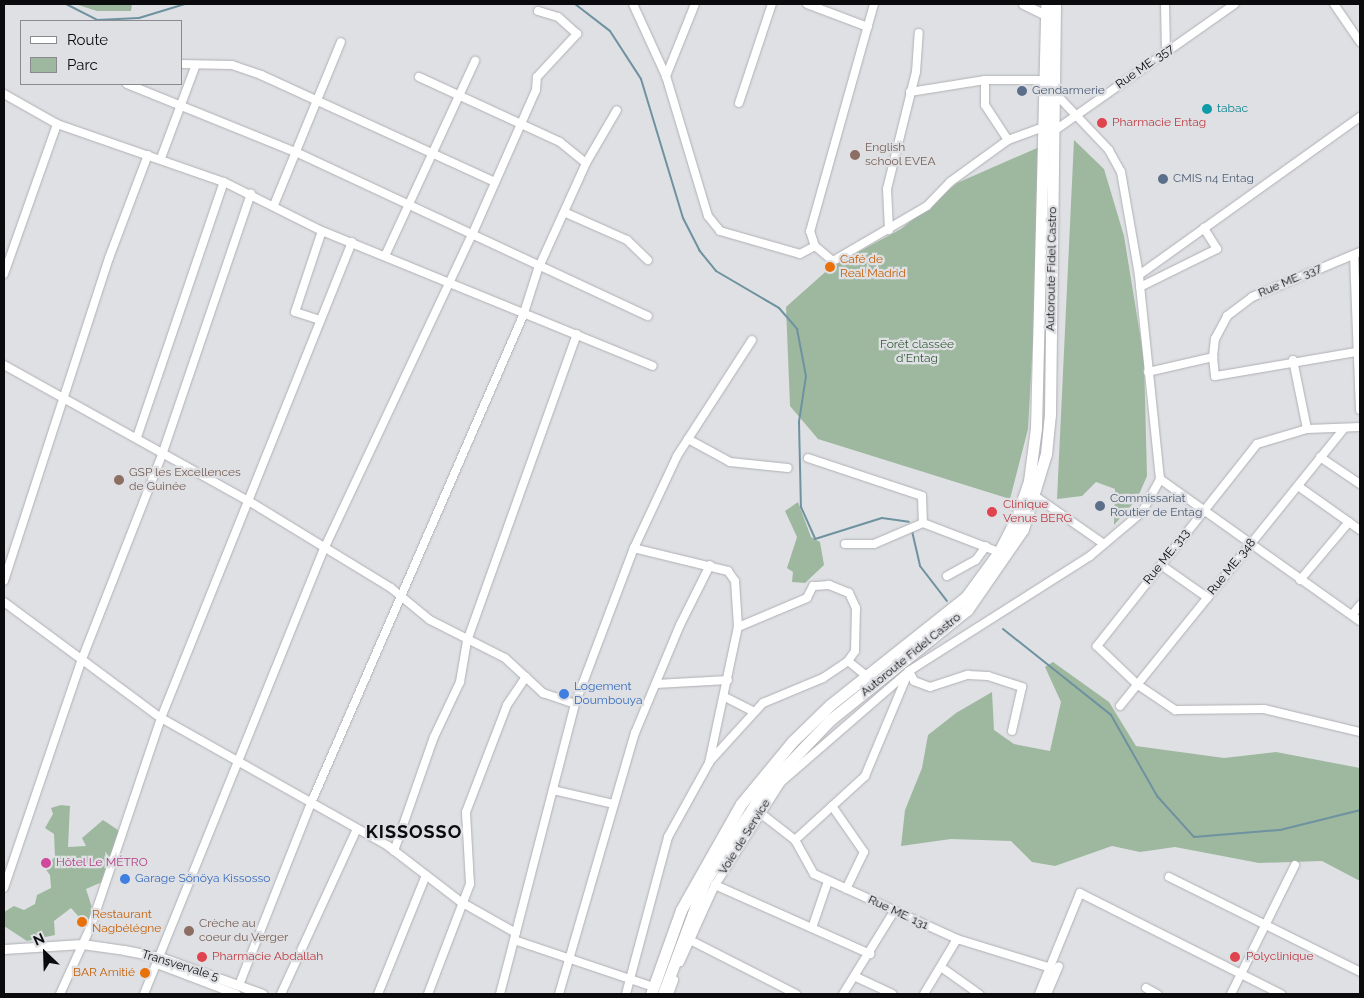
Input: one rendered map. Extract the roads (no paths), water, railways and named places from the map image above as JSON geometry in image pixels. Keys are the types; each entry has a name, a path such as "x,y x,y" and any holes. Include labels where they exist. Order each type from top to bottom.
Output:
{"highway":[{"name":"Autoroute Fidel Castro","path":"656,992 693,905 752,806 803,745 906,666 949,627 983,592 1023,529 1036,496 1050,414 1049,129 1044,80 1050,9"},
{"name":"Autoroute Fidel Castro","path":"656,992 698,874 741,804 792,742 868,677 945,617 1000,552 1016,519 1034,453 1049,129 1053,91 1050,9"}],"main road":[{"path":"1023,4 1050,9"},
{"name":"Transvervale 5","path":"4,949 82,944 158,961 235,987 263,994"}],"street":[{"path":"633,4 666,76 708,216 720,231 800,254 815,246 810,230 874,4"},
{"path":"666,76 695,4"},
{"path":"739,103 772,4"},
{"path":"807,4 868,27"},
{"path":"1164,4 1166,52"},
{"name":"Rue ME. 357","path":"815,246 833,261 889,230 927,206 950,182 1008,140 1049,129 1078,114 1235,4"},
{"path":"1334,4 1360,42"},
{"path":"144,994 235,761 324,549 446,283 472,235 520,124 537,77 577,34 558,17 538,11"},
{"path":"889,230 887,190 910,92 919,33"},
{"path":"274,205 319,102 341,42"},
{"path":"385,256 410,204 431,152 460,96 475,61"},
{"path":"182,64 195,67 232,65 319,102 495,182"},
{"path":"160,158 195,67"},
{"path":"419,77 560,142 586,164"},
{"path":"985,80 985,105 1008,140"},
{"path":"910,92 985,80 1044,80"},
{"path":"130,85 181,103 298,153 410,204 472,235 541,264 648,316"},
{"path":"1053,91 1078,114 1109,150 1121,172 1139,275 1160,479 1250,546 1360,621"},
{"path":"4,94 57,124 160,158 224,182 274,205 322,231 524,316 577,334 653,366"},
{"path":"158,961 226,993 235,987 311,803 403,600 524,316 541,264 566,213 586,164 617,110"},
{"path":"1139,275 1360,117"},
{"path":"4,274 57,124"},
{"path":"4,581 109,258 148,155"},
{"path":"137,438 224,182"},
{"path":"4,888 82,659 163,452 251,194"},
{"path":"566,213 627,240 648,260"},
{"path":"1140,286 1217,249 1204,228"},
{"path":"320,320 295,312 322,231"},
{"path":"60,994 82,944 161,718 352,242"},
{"path":"1357,253 1359,287 1356,352 1360,410"},
{"name":"Rue ME. 337","path":"1293,360 1215,376 1213,357 1227,316 1252,298 1357,253"},
{"path":"394,851 434,738 460,682 467,641 577,334"},
{"path":"500,994 575,704 634,548 688,439 752,340"},
{"path":"1307,429 1293,360 1356,352"},
{"path":"1148,372 1213,357"},
{"path":"4,365 65,397 247,500 467,641 505,658 543,693 575,704"},
{"name":"Rue ME. 313","path":"1138,685 1097,646 1257,444 1307,429 1360,427"},
{"name":"Rue ME. 348","path":"1120,706 1344,428"},
{"path":"688,439 730,462 788,468"},
{"path":"1320,457 1360,484"},
{"path":"808,458 922,496 922,523"},
{"name":"Voie de Service","path":"669,994 714,885 759,812 781,782 906,666 1104,544 1142,512 1160,479"},
{"path":"1298,486 1360,530"},
{"path":"1036,496 1104,544"},
{"path":"1300,580 1349,522"},
{"path":"845,544 874,544 922,523 1000,552"},
{"path":"948,576 976,560 986,546"},
{"path":"634,548 728,570 735,581 738,627 725,697 709,762"},
{"path":"559,994 612,804 656,684 710,565"},
{"path":"1161,565 1208,598"},
{"path":"626,994 668,837 709,762 752,711 848,662 855,651 856,608 849,593 829,585 813,586 807,598 738,627"},
{"path":"4,602 161,718 394,851 461,902 515,937 567,960 629,980 656,992"},
{"path":"1352,615 1360,605"},
{"path":"848,662 868,677"},
{"path":"906,666 914,681 930,687 968,675 988,676 1022,687 1012,732"},
{"path":"759,812 795,840 864,776 906,666"},
{"path":"428,994 471,870 466,812 507,705 526,676"},
{"path":"656,684 728,680"},
{"path":"1138,685 1175,710 1264,709 1360,732"},
{"path":"725,697 752,711"},
{"path":"553,790 612,804"},
{"path":"832,806 864,852 846,889"},
{"path":"281,994 357,829"},
{"name":"Rue ME. 131","path":"795,840 814,874 893,913 957,939 1051,968"},
{"path":"1231,994 1295,865"},
{"path":"378,994 426,875"},
{"path":"1168,877 1360,972"},
{"path":"812,928 828,881"},
{"path":"714,885 870,954"},
{"path":"1039,994 1080,893 1281,994"},
{"path":"843,994 856,977 893,913"},
{"path":"924,994 957,939"},
{"path":"690,940 796,994"},
{"path":"941,966 979,994"},
{"path":"1047,994 1059,966"},
{"path":"856,977 892,994"},
{"path":"1146,988 1157,994"}],"waterway":[{"path":"32,4 37,4"},
{"path":"66,4 97,20 139,18 185,4"},
{"path":"575,4 610,31 641,79 683,218 699,250 716,271 779,308 797,329 806,376 799,422 801,507 815,539 882,518 909,522"},
{"path":"912,531 920,566 947,601"},
{"path":"1003,629 1111,715 1157,796 1194,837 1280,830 1360,810"}],"place":[{"name":"Gendarmerie","path":"1022,91"},
{"name":"tabac","path":"1207,109"},
{"name":"Pharmacie Entag","path":"1102,123"},
{"name":"English school EVEA","path":"855,155"},
{"name":"CMIS n4 Entag","path":"1163,179"},
{"name":"Café de Real Madrid","path":"830,267"},
{"name":"GSP les Excellences de Guinée","path":"119,480"},
{"name":"Commissariat Routier de Entag","path":"1100,506"},
{"name":"Clinique Venus BERG","path":"992,512"},
{"name":"Logement Doumbouya","path":"564,694"},
{"name":"Hôtel Le MÉTRO","path":"46,863"},
{"name":"Garage Sönöya Kissosso","path":"125,879"},
{"name":"Restaurant Nagbélégne","path":"82,922"},
{"name":"Crèche au coeur du Verger","path":"189,931"},
{"name":"Pharmacie Abdallah","path":"202,957"},
{"name":"Polyclinique","path":"1235,957"},
{"name":"BAR Amitié","path":"145,973"}],"district":[{"name":"KISSOSSO","path":"414,832"}],"park label":[{"name":"Forêt classée d'Entag","path":"917,352"}]}
